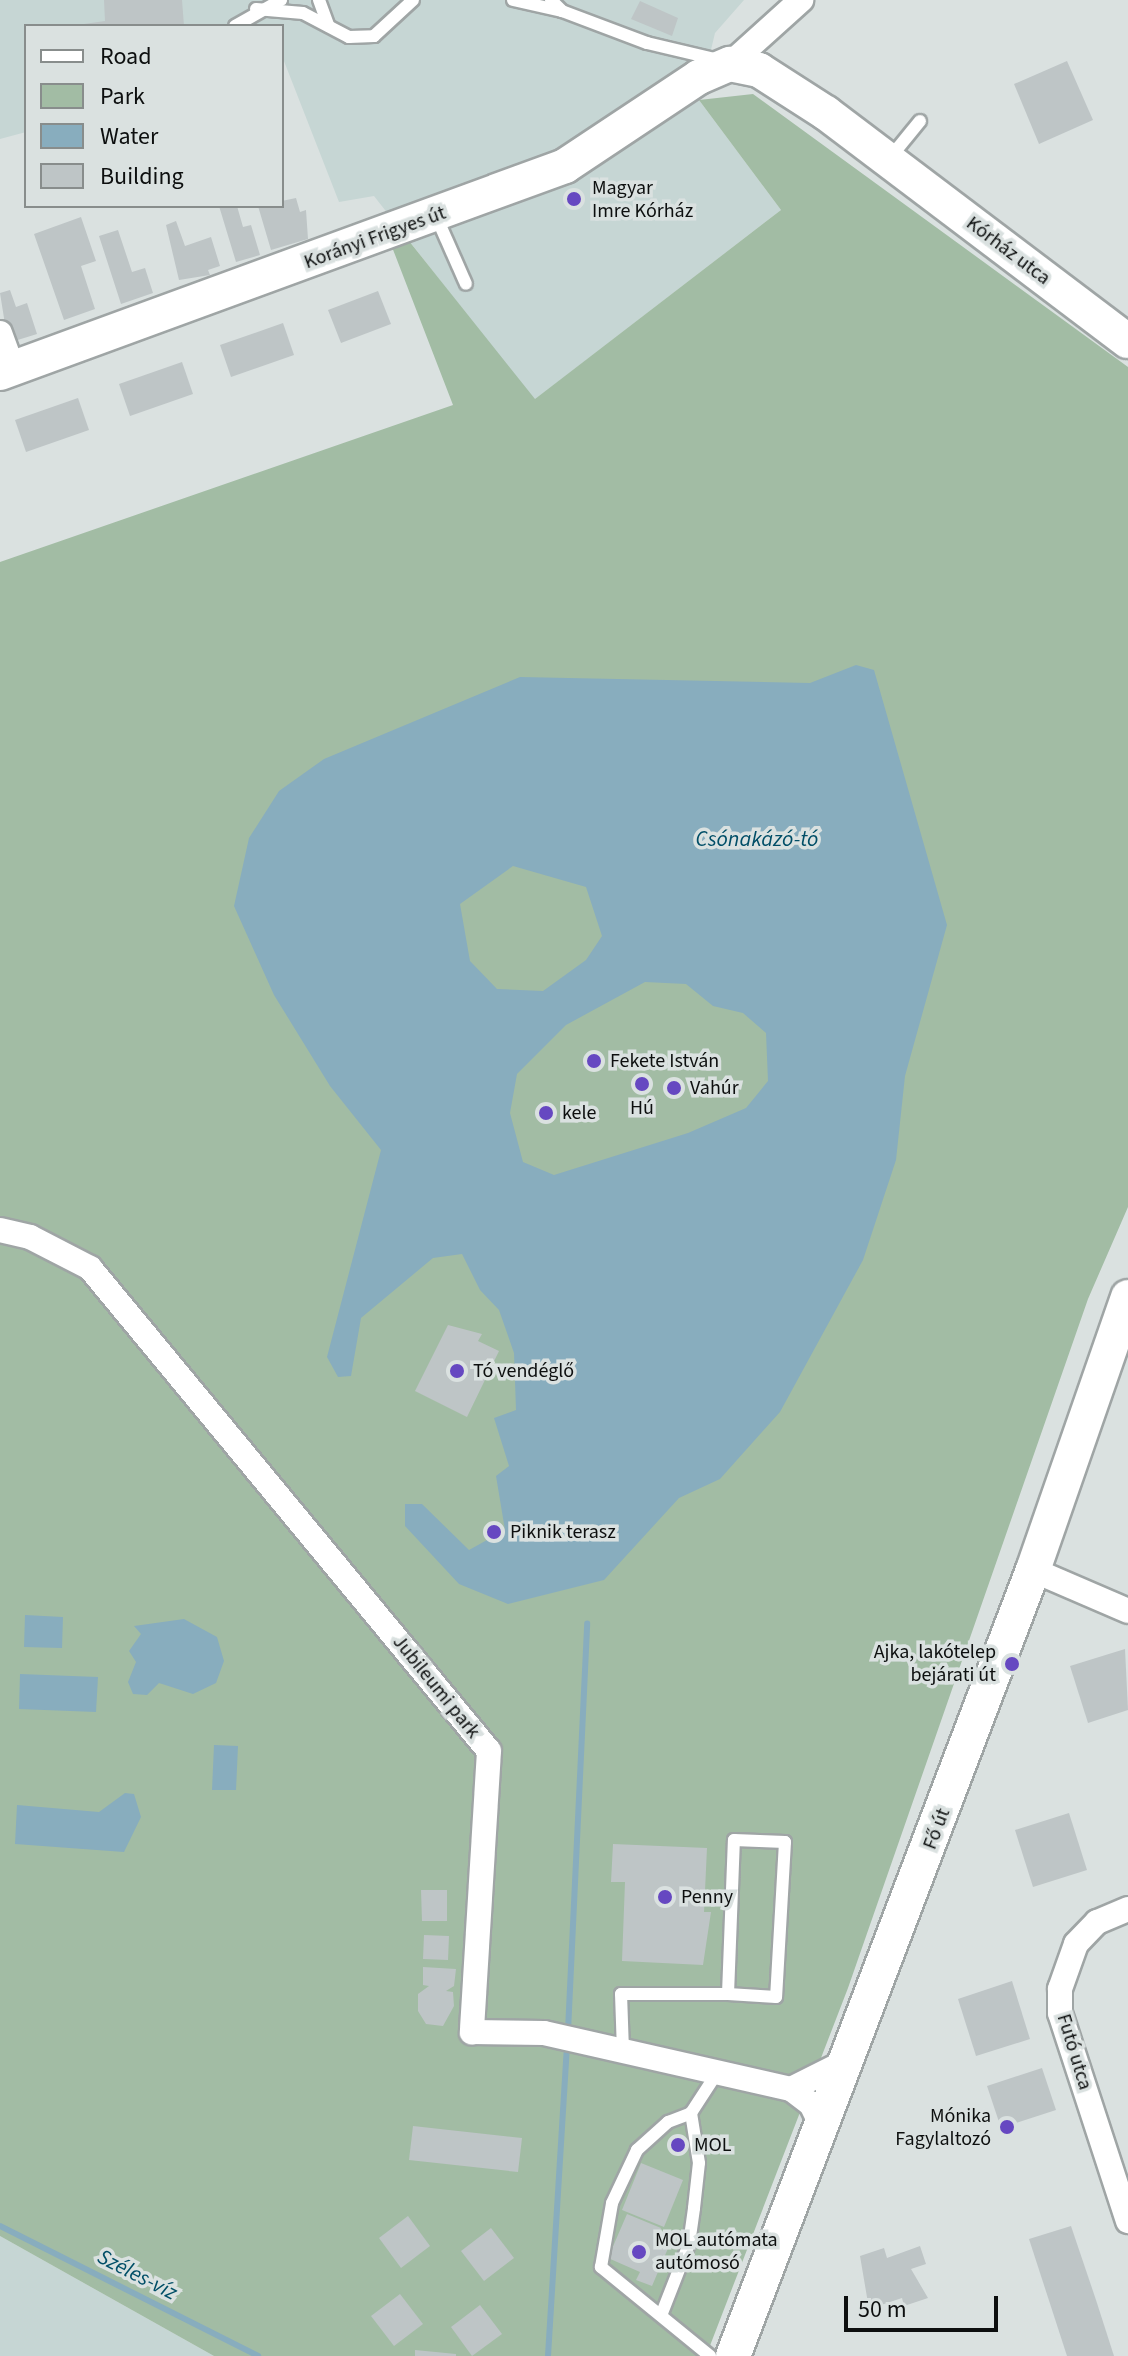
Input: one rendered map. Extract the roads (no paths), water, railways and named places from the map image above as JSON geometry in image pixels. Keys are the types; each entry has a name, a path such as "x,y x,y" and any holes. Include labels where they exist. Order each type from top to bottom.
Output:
{"main road":[{"name":"Korányi Frigyes út","path":"7,371 436,216 565,166 730,64"},
{"name":"Kórház utca","path":"730,64 759,70 889,160 1128,341"},
{"name":"Fő út","path":"733,2356 849,2060 1033,1570 1128,1297"}],"street":[{"path":"730,64 801,0"},
{"path":"0,333 7,371"},
{"name":"Jubileumi park","path":"0,1230 30,1237 90,1268 489,1751 472,2032 544,2033 791,2089"},
{"path":"1033,1570 1128,1611"},
{"name":"Futó utca","path":"1128,1909 1097,1922 1076,1944 1060,1989 1060,2013 1128,2221"},
{"path":"822,2127 811,2104 791,2089 849,2060"}],"lane":[{"path":"237,24 256,9 281,0"},
{"path":"319,0 328,25"},
{"path":"256,9 303,13 349,37 374,36 413,0"},
{"path":"513,0 562,11 730,64"},
{"path":"551,0 562,11"},
{"path":"889,160 920,121"},
{"path":"436,216 466,284"},
{"path":"623,2051 621,1994 776,1997 785,1842 734,1840 728,1994"},
{"path":"710,2356 662,2313 601,2267 612,2203 637,2150 668,2122 691,2113 717,2073"},
{"path":"662,2313 689,2244 699,2163 691,2113"}],"water":[{"name":"Csónakázó-tó","path":"856,665 874,670 947,925 905,1076 896,1160 863,1260 780,1412 720,1479 679,1498 604,1580 508,1604 459,1584 405,1526 405,1504 422,1504 469,1550 505,1530 496,1476 509,1466 494,1418 516,1410 514,1353 499,1310 480,1290 462,1254 433,1258 361,1318 351,1376 338,1377 327,1357 381,1150 330,1086 274,995 234,906 249,838 279,791 324,759 520,677 810,683","holes":["513,866 586,887 602,936 586,960 543,991 497,989 470,961 460,904","645,982 686,984 713,1006 743,1013 766,1033 768,1081 746,1108 688,1133 554,1175 523,1162 510,1113 517,1074 566,1025"]},
{"path":"25,1615 63,1617 62,1648 24,1647"},
{"path":"184,1619 217,1637 224,1661 216,1683 193,1694 159,1683 147,1695 133,1694 128,1682 136,1662 129,1651 141,1634 134,1626"},
{"path":"20,1674 98,1677 96,1712 19,1709"},
{"path":"214,1745 238,1746 236,1790 212,1790"},
{"path":"125,1793 134,1794 141,1817 124,1852 15,1844 17,1805 99,1812"}],"waterway":[{"path":"568,2031 587,1623"},
{"path":"548,2356 567,2042"},
{"name":"Széles-víz","path":"0,2226 258,2356"}],"place":[{"name":"Magyar Imre Kórház","path":"574,199"},
{"name":"Fekete István","path":"594,1061"},
{"name":"Hú","path":"642,1084"},
{"name":"Vahúr","path":"674,1088"},
{"name":"kele","path":"546,1113"},
{"name":"Tó vendéglő","path":"457,1371"},
{"name":"Piknik terasz","path":"494,1532"},
{"name":"Ajka, lakótelep bejárati út","path":"1012,1664"},
{"name":"Penny","path":"665,1897"},
{"name":"Mónika Fagylaltozó","path":"1007,2127"},
{"name":"MOL","path":"678,2145"},
{"name":"MOL autómata autómosó","path":"639,2252"}]}
